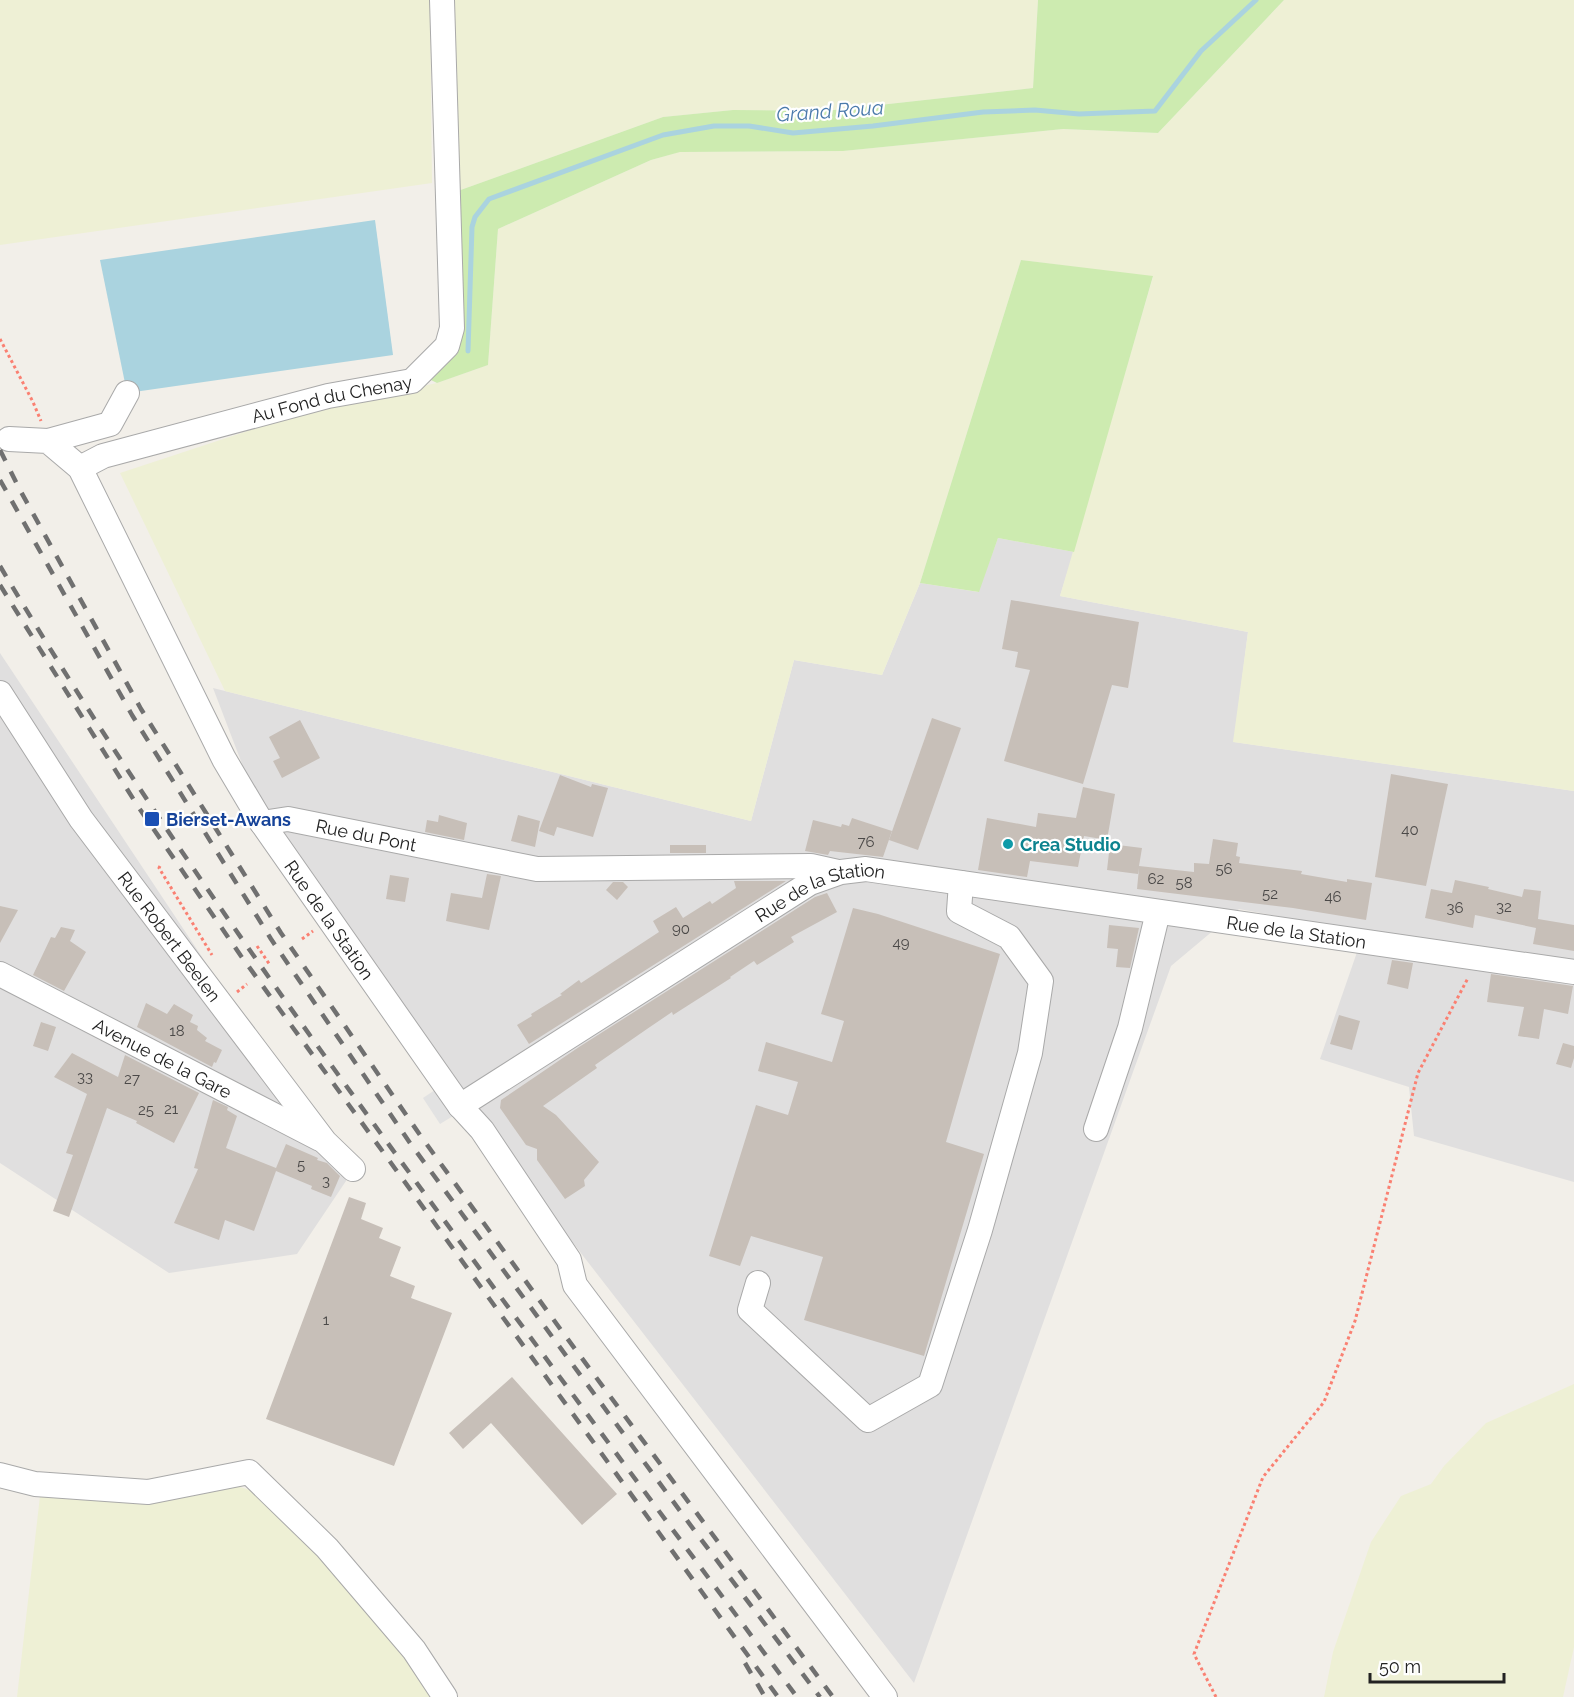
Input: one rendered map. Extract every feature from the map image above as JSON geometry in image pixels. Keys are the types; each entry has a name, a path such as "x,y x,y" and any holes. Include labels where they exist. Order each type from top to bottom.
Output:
{"street":[{"name":"Au Fond du Chenay","path":"80,468 103,456 328,396 412,381 447,346 452,328 442,0"},
{"path":"9,439 48,441 110,423 127,393"},
{"path":"48,441 80,468 224,759 262,823"},
{"name":"Rue Robert Beelen","path":"0,693 81,819 326,1142 353,1169"},
{"name":"Rue du Pont","path":"262,823 288,819 537,869 811,866 841,872"},
{"name":"Rue de la Station","path":"262,823 460,1106 810,883 841,872 866,870 1574,972"},
{"path":"758,1283 750,1310 868,1420 930,1385 980,1230 1030,1053 1041,981 1010,937 959,911 961,883"},
{"path":"1096,1129 1130,1028 1158,912"},
{"name":"Avenue de la Gare","path":"0,974 326,1142"},
{"path":"460,1106 482,1130 569,1260 575,1286 885,1697"},
{"path":"0,1475 35,1484 148,1492 249,1472 327,1548 414,1650 445,1697"}],"path":[{"path":"0,339 33,402 48,441"},
{"path":"160,866 159,868 217,964"},
{"path":"302,939 312,932"},
{"path":"257,946 270,965"},
{"path":"1216,1697 1194,1654 1263,1477 1324,1402 1355,1321 1418,1073 1456,998 1480,959"},
{"path":"241,988 247,984"}],"shaded area":[{"path":"998,538 1074,552 1060,596 1248,632 1234,742 1574,791 1574,1182 1414,1136 1409,1087 1320,1059 1364,932 1239,909 1171,966 914,1683 474,1115 249,782 213,688 751,821 794,660 882,675 920,583 978,592"},
{"path":"0,653 325,1142 350,1175 297,1254 169,1273 0,1163"},
{"path":"435,1090 453,1116 440,1124 423,1098"}],"green space":[{"path":"0,0 430,0 432,183 0,245"},
{"path":"451,0 1038,0 1033,88 825,111 733,110 663,117 455,192"},
{"path":"1038,0 1284,0 1158,133 1063,129 843,151 680,152 651,160 498,229 488,365 437,383 431,380 458,353 455,192 663,117 733,110 825,111 1033,88"},
{"path":"1284,0 1574,0 1574,791 1233,742 1248,632 1060,596 1153,277 1021,260 920,583 882,675 794,660 751,821 225,691 120,473 318,408 437,383 488,365 498,229 651,160 679,152 843,151 1063,129 1158,133"},
{"path":"1021,260 1153,276 1074,552 998,538 979,592 920,583"},
{"path":"1574,1384 1574,1647 1563,1697 1324,1697 1333,1652 1371,1542 1401,1496 1431,1484 1444,1466 1486,1423"},
{"path":"224,1482 259,1493 326,1554 439,1697 17,1697 40,1496 164,1493"}],"water":[{"path":"375,220 393,355 127,393 100,260"}],"building":[{"path":"1011,600 1139,622 1128,688 1112,685 1083,784 1004,761 1030,670 1015,667 1018,652 1002,649"},
{"path":"932,718 961,728 918,850 889,840"},
{"path":"300,720 320,758 282,778 273,761 280,758 269,737"},
{"path":"1391,774 1448,784 1426,886 1375,877"},
{"path":"560,775 591,787 592,784 608,788 593,837 557,827 554,836 539,831"},
{"path":"1083,787 1115,794 1107,840 1084,836 1078,867 1030,861 1027,877 978,870 987,818 1036,827 1038,813 1076,818"},
{"path":"439,815 467,823 464,840 425,832 427,820 438,822"},
{"path":"518,815 540,821 535,847 511,841"},
{"path":"852,818 892,831 883,857 830,851 828,855 805,851 813,820 841,827 842,824 849,826"},
{"path":"1213,839 1238,843 1236,856 1240,857 1239,863 1302,871 1301,874 1347,882 1347,879 1372,883 1366,920 1293,908 1137,889 1139,868 1138,874 1107,870 1110,844 1142,848 1139,866 1194,872 1194,863 1209,864"},
{"path":"670,845 706,845 706,853 670,853"},
{"path":"487,874 501,876 489,930 446,921 451,893 482,898"},
{"path":"390,875 409,878 405,902 386,899"},
{"path":"1455,880 1522,897 1524,889 1541,891 1538,919 1574,925 1574,951 1533,944 1536,928 1475,915 1473,928 1425,918 1431,889 1452,893"},
{"path":"734,881 786,881 529,1044 517,1025 562,995 560,994 579,980 581,983 659,932 653,921 676,907 683,918 710,901 712,904 736,888"},
{"path":"613,882 623,882 628,887 617,900 606,890"},
{"path":"827,893 837,912 791,937 794,942 757,965 754,961 673,1015 672,1012 595,1065 597,1068 543,1106 556,1115 599,1162 584,1180 585,1186 565,1199 537,1160 537,1149 526,1145 500,1108 501,1100 579,1047 815,897"},
{"path":"0,906 18,910 0,943"},
{"path":"853,908 1000,954 946,1142 984,1154 924,1356 804,1320 823,1257 751,1236 740,1266 709,1256 756,1105 788,1115 798,1082 758,1071 766,1042 832,1062 844,1021 821,1014"},
{"path":"1109,925 1139,928 1130,968 1116,967 1118,949 1107,948"},
{"path":"61,927 75,930 70,941 86,952 64,991 33,975 51,937 55,938"},
{"path":"1392,960 1413,963 1408,989 1387,984"},
{"path":"1491,974 1573,986 1568,1014 1544,1009 1539,1039 1518,1036 1524,1007 1487,1002"},
{"path":"146,1003 167,1014 174,1004 193,1015 190,1022 198,1026 197,1030 207,1038 205,1041 222,1050 216,1063 214,1062 212,1067 137,1027"},
{"path":"1339,1015 1360,1021 1352,1050 1330,1044"},
{"path":"41,1022 56,1027 48,1051 33,1046"},
{"path":"1563,1043 1574,1046 1571,1068 1556,1064"},
{"path":"72,1053 118,1077 125,1055 199,1093 174,1143 136,1123 137,1121 107,1108 69,1217 53,1211 73,1155 66,1153 87,1094 54,1077"},
{"path":"213,1100 228,1107 227,1110 237,1116 226,1148 276,1168 286,1144 318,1158 317,1160 327,1163 340,1176 331,1197 311,1189 312,1186 276,1171 254,1231 225,1220 219,1240 174,1223 198,1169 194,1168"},
{"path":"349,1197 366,1203 361,1219 383,1228 379,1238 401,1247 390,1276 415,1286 411,1298 452,1313 394,1466 266,1419"},
{"path":"512,1377 617,1494 582,1525 491,1423 463,1449 449,1433"}],"waterway":[{"name":"Grand Roua","path":"468,351 472,227 475,217 489,199 663,135 714,126 749,126 793,133 873,126 983,112 1035,110 1079,114 1155,111 1201,51 1256,0"}],"railway":[{"path":"0,450 141,709 281,933 420,1135 561,1330 833,1697"},
{"path":"0,480 132,715 271,939 410,1143 697,1534 820,1697"},
{"path":"0,566 109,742 224,914 466,1250 797,1697"},
{"path":"0,585 137,805 241,956 778,1697"},
{"path":"745,1663 765,1697"}],"place":[{"name":"Bierset-Awans","path":"152,819"},
{"name":"Crea Studio","path":"1008,844"}]}
